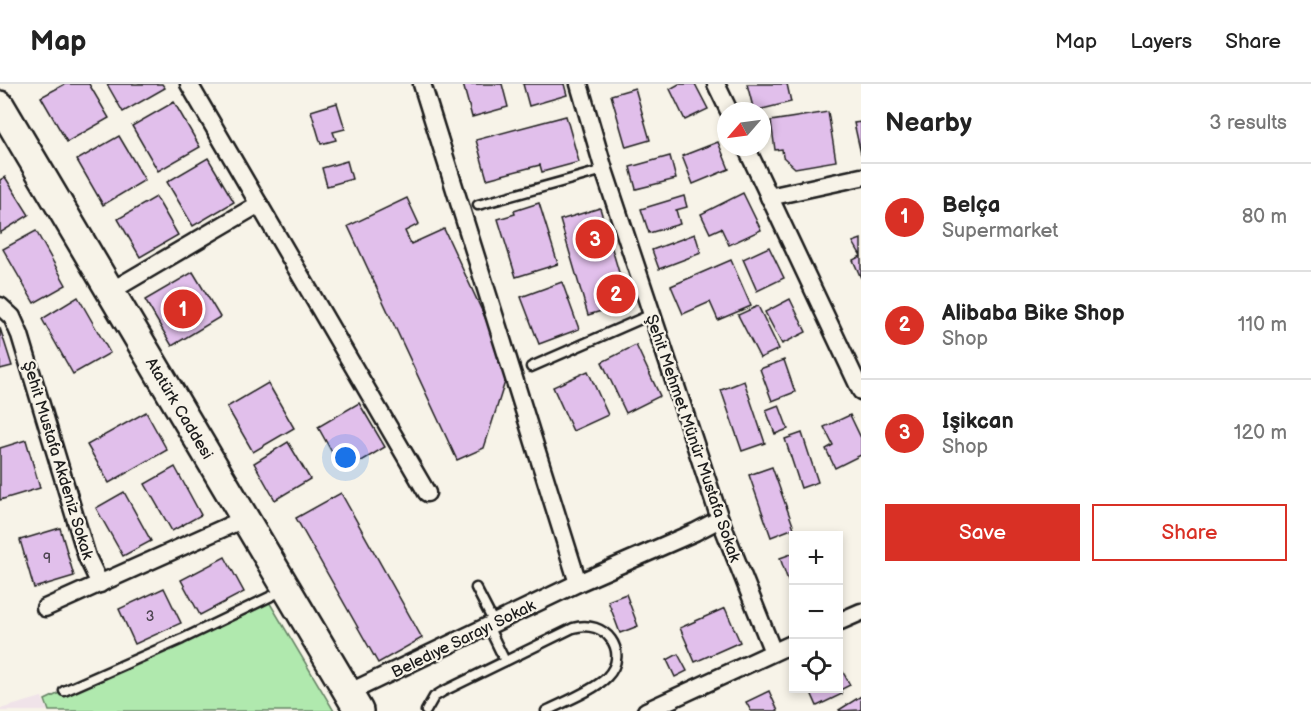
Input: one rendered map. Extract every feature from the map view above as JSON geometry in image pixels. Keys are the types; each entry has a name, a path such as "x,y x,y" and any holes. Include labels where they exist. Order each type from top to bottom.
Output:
{"main road":[{"name":"Atatürk Caddesi","path":"0,105 353,702"}],"street":[{"path":"189,84 428,492"},
{"path":"422,84 578,583"},
{"name":"Şehit Mehmet Münür Mustafa Sokak","path":"579,84 604,170 720,519 772,652"},
{"path":"716,84 725,102"},
{"path":"750,156 861,391"},
{"path":"769,196 861,177"},
{"path":"111,291 259,204"},
{"name":"Şehit Mustafa Akdeniz Sokak","path":"0,306 12,317 20,335 87,557 100,584"},
{"path":"45,608 246,518"},
{"name":"Beledıye Sarayı Sokak","path":"353,702 491,624 720,519"},
{"path":"843,620 861,612"},
{"path":"646,711 789,645"}],"lane":[{"path":"478,205 604,170"},
{"path":"531,367 652,314"},
{"path":"64,691 183,639 287,588"},
{"path":"476,588 505,661"},
{"path":"426,711 434,697 505,661 581,626 601,629 615,647 616,662 612,672 605,680 546,711"}],"shaded area":[{"path":"42,697 48,711 0,711 0,709"}],"green space":[{"path":"265,595 334,711 49,711 45,700"}],"building":[{"path":"65,84 89,84 109,118 67,142 41,97"},
{"path":"107,84 162,84 165,88 123,112"},
{"path":"463,84 502,84 508,107 472,117"},
{"path":"523,84 564,84 567,95 529,106"},
{"path":"679,84 695,84 708,109 685,120 670,89"},
{"path":"747,84 787,84 791,102 771,107 771,102 752,102"},
{"path":"635,88 650,140 626,147 611,95"},
{"path":"174,102 200,147 158,171 132,126"},
{"path":"337,103 345,129 333,132 336,140 321,144 311,111"},
{"path":"828,112 836,161 795,168 783,157 782,149 775,150 771,121"},
{"path":"566,116 579,162 542,172 540,165 487,179 476,140"},
{"path":"861,122 861,154 854,123"},
{"path":"119,136 145,180 103,205 77,160"},
{"path":"717,142 717,156 724,156 729,169 693,184 682,156"},
{"path":"670,156 676,179 636,189 630,167"},
{"path":"208,158 234,202 193,226 167,182"},
{"path":"347,161 352,179 327,186 322,168"},
{"path":"5,177 29,215 0,233 0,180"},
{"path":"743,193 761,230 729,245 721,228 710,233 701,214"},
{"path":"684,196 687,207 676,210 680,224 649,233 641,209"},
{"path":"156,197 178,235 140,257 118,219"},
{"path":"407,198 419,224 405,231 411,244 444,229 509,369 484,448 457,460 348,226"},
{"path":"539,203 558,264 516,277 498,219"},
{"path":"600,208 628,303 588,315 560,220"},
{"path":"36,231 66,285 34,303 3,249"},
{"path":"695,234 701,253 659,269 652,250"},
{"path":"861,239 861,256 853,242"},
{"path":"769,247 784,278 757,291 743,259"},
{"path":"861,256 861,278 853,260"},
{"path":"731,260 751,306 718,320 710,302 683,314 671,286"},
{"path":"193,272 220,317 172,346 145,300"},
{"path":"562,282 579,329 539,344 521,297"},
{"path":"78,297 110,353 73,374 42,319"},
{"path":"790,299 806,332 782,344 765,312"},
{"path":"758,306 779,349 760,358 738,315"},
{"path":"0,328 12,366 0,369"},
{"path":"636,345 660,396 626,413 602,362"},
{"path":"784,360 795,392 772,401 760,369"},
{"path":"588,371 608,415 573,431 553,387"},
{"path":"744,381 765,443 742,451 721,390"},
{"path":"268,383 294,428 253,452 227,407"},
{"path":"359,403 385,447 343,472 318,427"},
{"path":"779,405 788,429 775,434 766,410"},
{"path":"146,412 167,450 109,483 87,445"},
{"path":"850,415 861,438 861,455 835,468 826,449 833,445 824,427"},
{"path":"802,433 818,482 801,488 785,439"},
{"path":"26,440 40,488 0,500 0,448"},
{"path":"288,442 310,479 275,500 254,463"},
{"path":"175,467 201,515 172,531 145,484"},
{"path":"772,467 794,528 771,537 749,475"},
{"path":"124,492 151,541 123,556 96,508"},
{"path":"341,493 422,638 378,663 296,518"},
{"path":"60,528 74,576 34,588 20,540"},
{"path":"789,555 789,583 780,558"},
{"path":"225,557 244,592 200,615 181,580"},
{"path":"164,588 181,623 135,644 119,609"},
{"path":"626,594 638,626 620,633 608,601"},
{"path":"725,608 740,642 695,662 680,628"},
{"path":"678,654 687,671 675,677 667,660"},
{"path":"843,672 850,685 843,688"},
{"path":"769,691 778,711 751,711 746,702"},
{"path":"811,693 842,693 842,694 817,706"},
{"path":"861,696 861,710 839,710"}],"place":[{"name":"Işikcan","path":"595,239"},
{"name":"Alibaba Bike Shop","path":"616,294"},
{"name":"Belça","path":"183,309"}]}
